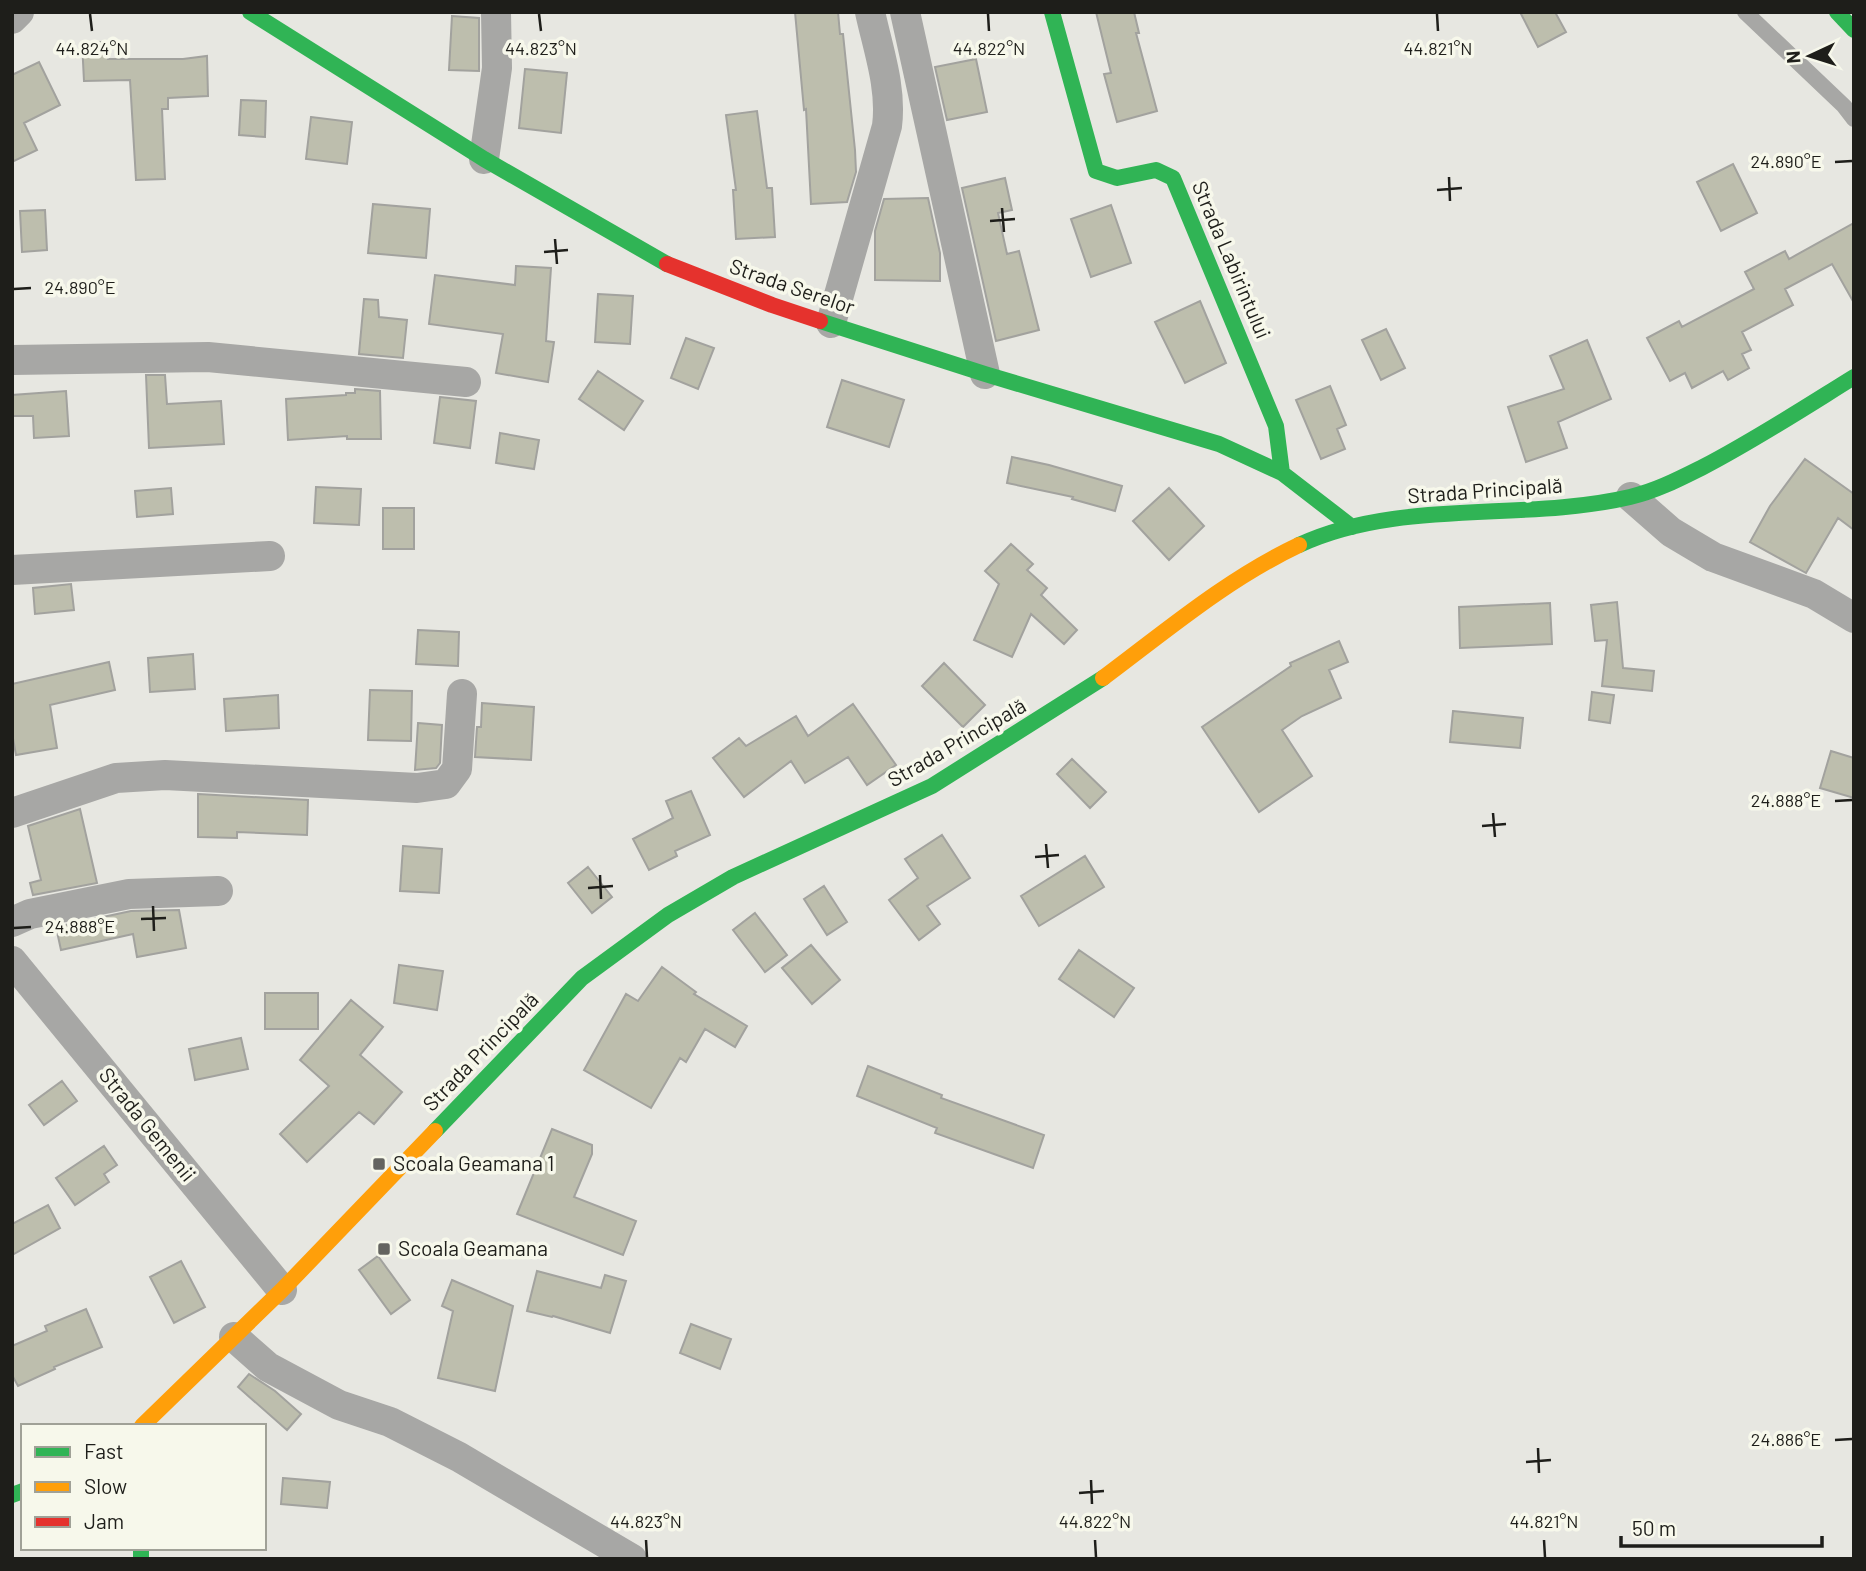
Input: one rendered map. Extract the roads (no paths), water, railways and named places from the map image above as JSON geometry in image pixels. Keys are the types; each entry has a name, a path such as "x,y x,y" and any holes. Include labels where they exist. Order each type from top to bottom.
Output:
{"main road":[{"name":"Strada Serelor","path":"250,12 484,159 665,262 772,305 985,374 1219,444 1282,473 1352,527"},
{"name":"Strada Labirintului","path":"1052,12 1096,171 1117,178 1156,170 1173,178 1178,188 1276,426 1282,473"},
{"path":"1838,12 1854,30"},
{"name":"Strada Principală","path":"144,1424 282,1290 582,978 668,915 733,877 932,786 1094,685 1232,582 1267,560 1314,538 1352,527 1403,518 1585,505 1631,497 1665,486 1742,447 1854,377"}],"street":[{"path":"12,19 19,12"},
{"path":"484,159 497,68 496,12"},
{"path":"831,323 888,118 887,88 870,12"},
{"path":"905,12 985,374"},
{"path":"12,360 208,357 466,382"},
{"path":"1631,497 1671,532 1713,557 1814,594 1854,618"},
{"path":"12,570 270,556"},
{"path":"12,813 116,778 165,775 417,788 446,784 457,769 462,694"},
{"path":"12,922 30,914 129,894 218,891"},
{"name":"Strada Gemenii","path":"12,961 282,1290"},
{"path":"234,1337 268,1367 339,1405 390,1422 459,1457 632,1559"}],"lane":[{"path":"1745,12 1844,106 1854,119"}],"place":[{"name":"Scoala Geamana 1","path":"379,1164"},
{"name":"Scoala Geamana","path":"384,1249"}]}
